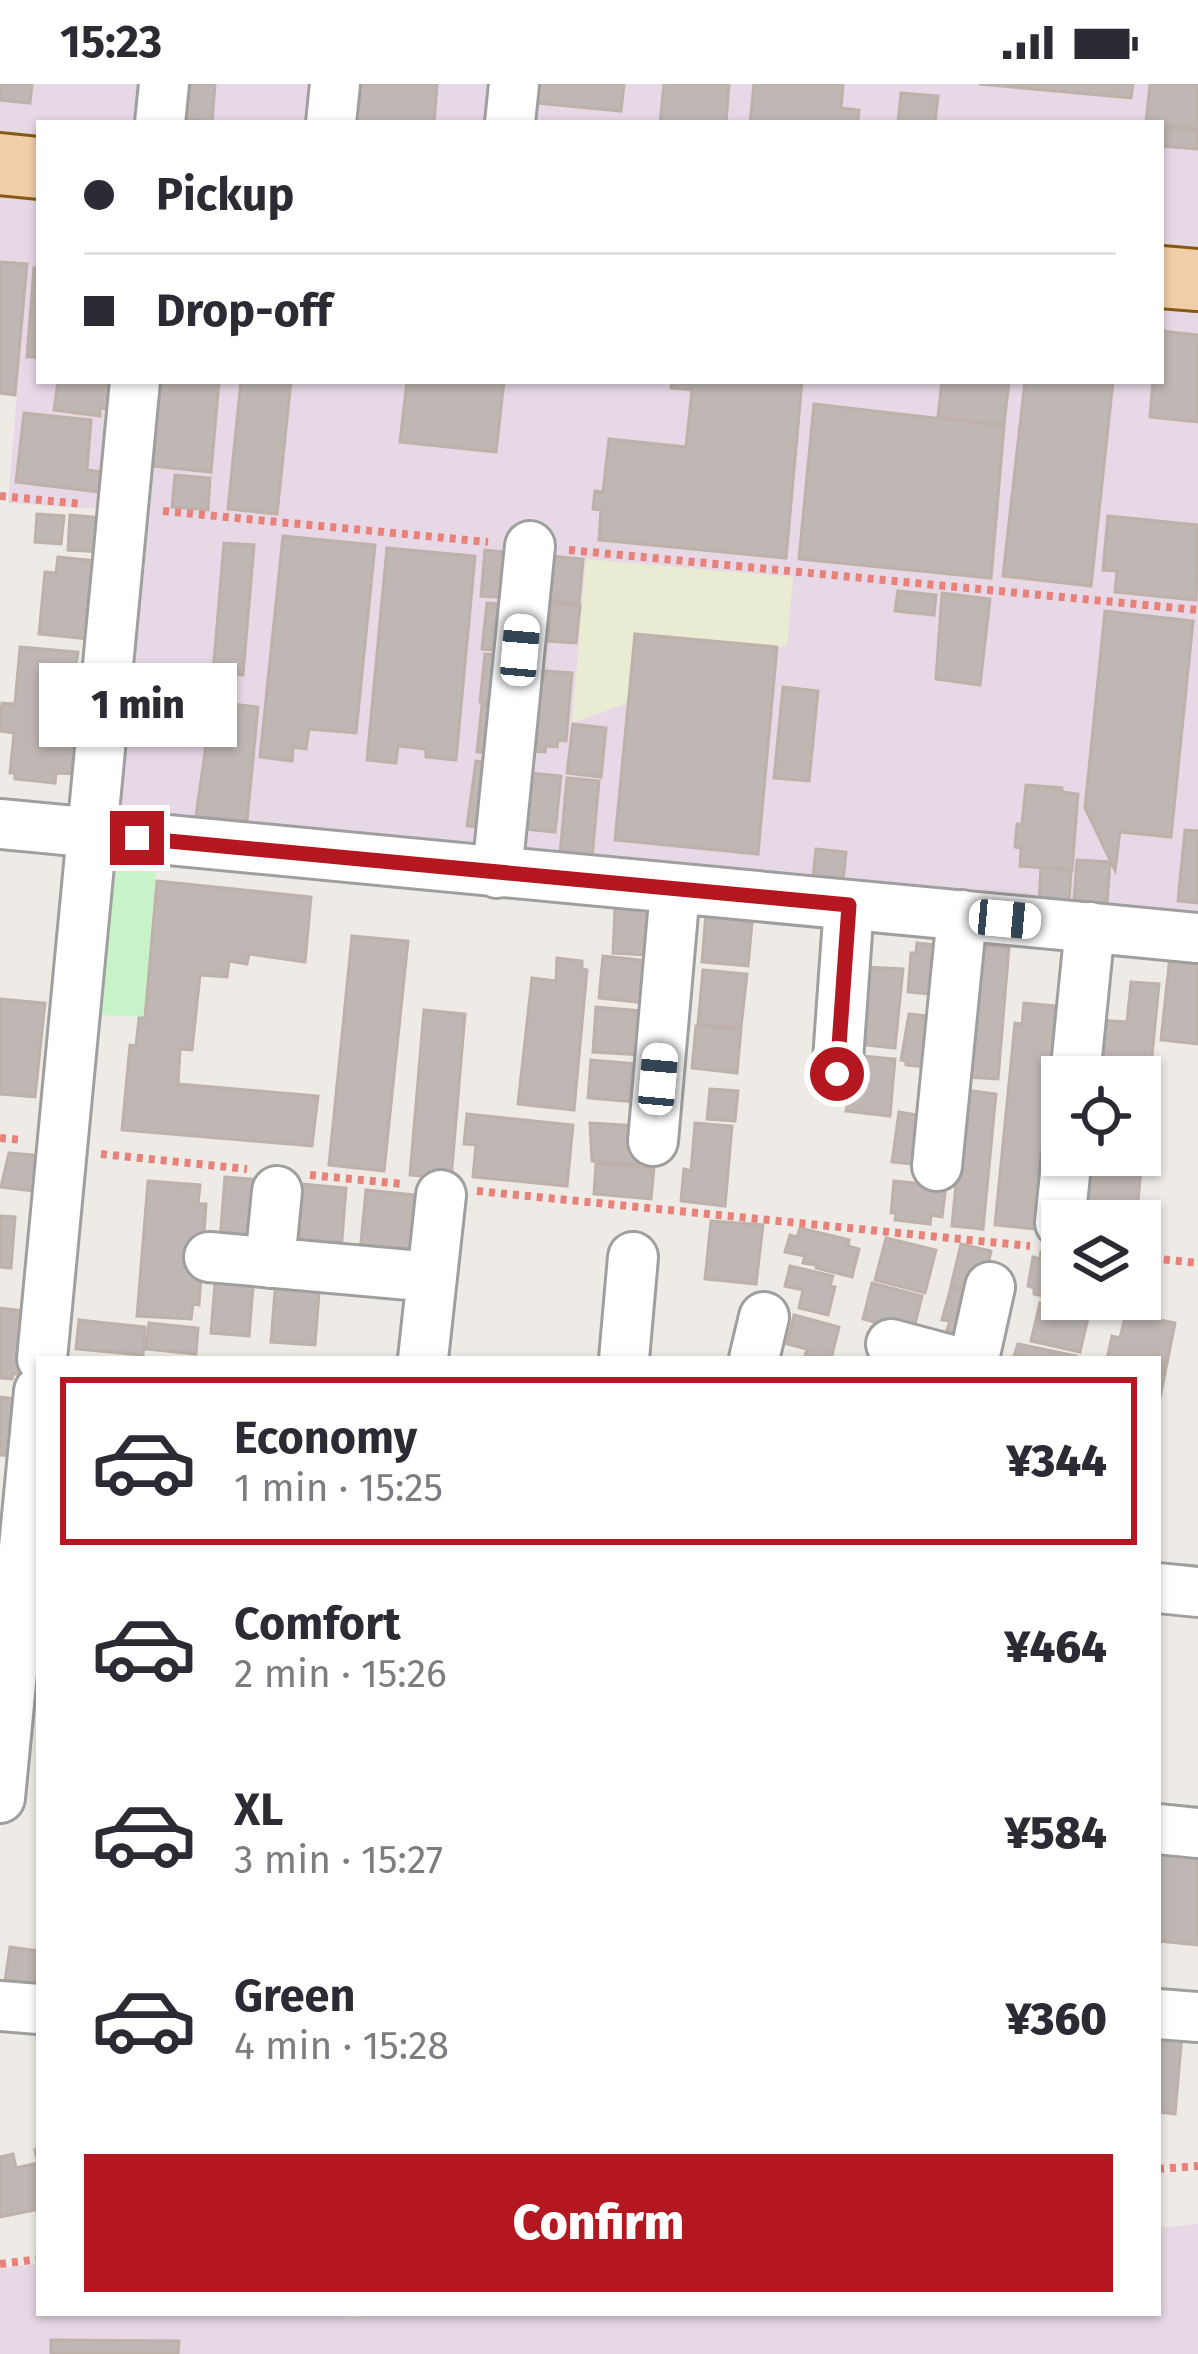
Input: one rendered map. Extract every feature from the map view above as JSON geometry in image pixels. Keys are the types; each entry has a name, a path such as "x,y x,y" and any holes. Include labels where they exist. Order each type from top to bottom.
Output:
{"main road":[{"path":"0,164 36,167"},
{"path":"1164,277 1198,280"}],"street":[{"path":"160,120 164,84"},
{"path":"331,120 335,84"},
{"path":"510,120 514,84"},
{"path":"42,1356 135,384"},
{"path":"497,873 535,652 530,546"},
{"path":"0,824 1198,938"},
{"path":"653,1141 675,1081 675,890"},
{"path":"837,1074 849,905"},
{"path":"937,1166 962,915"},
{"path":"1077,1056 1090,927"},
{"path":"270,1262 276,1178"},
{"path":"423,1356 440,1190"},
{"path":"209,1257 432,1277"},
{"path":"625,1356 642,1278"},
{"path":"975,1356 990,1287"},
{"path":"0,1798 23,1716 23,1484 36,1408"},
{"path":"1161,1588 1198,1592"},
{"path":"1161,1829 1198,1833"},
{"path":"0,2006 36,2009"},
{"path":"1161,2014 1198,2017"}],"path":[{"path":"0,496 1198,610"},
{"path":"0,1138 276,1178 1041,1234"},
{"path":"1161,1259 1198,1263"},
{"path":"1161,2169 1198,2166"},
{"path":"0,2264 36,2259"}],"shaded area":[{"path":"0,84 1198,84 1198,922 101,816 128,511 8,503 17,395 0,393"},
{"path":"1198,2224 1198,2354 0,2354 0,2268 36,2264 36,2316 1161,2316 1161,2228"}],"green space":[{"path":"586,559 793,577 787,645 572,723"},
{"path":"128,854 157,856 144,1017 97,1015 113,867"}],"building":[{"path":"1,84 32,84 30,103 0,100"},
{"path":"191,84 215,84 212,120 180,119 183,89 190,89"},
{"path":"355,84 437,84 434,120 351,120"},
{"path":"538,84 624,84 621,111 536,103"},
{"path":"664,84 729,84 726,120 660,120"},
{"path":"754,84 843,84 841,108 859,110 858,120 750,120"},
{"path":"979,84 1133,84 1131,98"},
{"path":"1150,84 1198,84 1198,129 1146,120"},
{"path":"901,93 938,96 935,120 898,120"},
{"path":"1164,127 1198,130 1198,149 1164,146"},
{"path":"0,262 27,264 15,395 0,393"},
{"path":"34,268 36,357 27,357"},
{"path":"1164,331 1198,335 1198,422 1150,417 1153,384 1164,384"},
{"path":"58,384 121,384 117,410 100,408 100,416 54,410"},
{"path":"159,384 219,384 211,472 152,466"},
{"path":"241,384 291,384 277,514 228,509"},
{"path":"407,384 504,384 496,452 400,442"},
{"path":"672,384 802,384 786,558 599,540 601,510 593,509 595,491 603,492 609,439 686,447 692,390 671,388"},
{"path":"942,384 1009,384 1004,424 938,417"},
{"path":"1025,384 1113,384 1091,586 1003,576"},
{"path":"814,404 1004,426 991,578 799,559"},
{"path":"24,413 91,420 87,470 111,473 108,493 16,482"},
{"path":"175,475 210,478 208,510 172,507"},
{"path":"37,514 64,516 61,544 35,542"},
{"path":"70,515 105,518 104,552 68,550"},
{"path":"1108,516 1198,525 1196,600 1115,592 1117,571 1103,570"},
{"path":"283,536 375,545 356,733 309,729 306,749 293,747 292,761 260,757"},
{"path":"224,543 254,545 243,675 213,673"},
{"path":"387,548 475,556 456,760 426,757 426,749 398,746 396,763 367,760"},
{"path":"485,550 513,553 509,598 481,596"},
{"path":"550,556 583,559 579,603 546,600"},
{"path":"58,557 98,561 90,639 39,634 45,572 56,573"},
{"path":"898,591 936,595 934,615 895,611"},
{"path":"942,593 990,599 980,685 936,679"},
{"path":"487,603 514,605 511,651 482,649"},
{"path":"552,603 580,606 576,643 548,641"},
{"path":"1105,611 1193,621 1171,837 1120,832 1115,870 1085,808"},
{"path":"635,634 777,647 758,854 615,840"},
{"path":"20,647 78,652 76,665 87,666 76,774 56,773 55,783 15,779 15,773 10,773 14,733 0,731 0,722 2,703 15,704"},
{"path":"485,654 510,656 505,704 480,702"},
{"path":"545,671 572,673 566,741 558,740 557,747 546,746 545,752 529,751 536,681"},
{"path":"783,687 818,691 809,781 774,778"},
{"path":"212,702 258,707 247,821 196,816"},
{"path":"482,705 505,707 501,754 477,752"},
{"path":"573,724 606,728 601,777 567,773"},
{"path":"476,761 499,764 493,829 467,826"},
{"path":"530,773 561,776 555,832 524,829"},
{"path":"567,778 599,781 592,858 560,855"},
{"path":"1026,785 1078,794 1072,870 1020,866 1021,848 1015,847"},
{"path":"1185,830 1198,831 1198,903 1178,901"},
{"path":"816,849 846,852 843,880 813,877"},
{"path":"1077,860 1110,862 1107,904 1074,900"},
{"path":"1041,868 1071,871 1069,902 1039,899"},
{"path":"157,881 311,897 305,962 249,954 247,964 229,961 227,977 200,975 192,1050 180,1049 178,1084 318,1096 312,1146 122,1130 130,1045 136,1046 139,1018 145,1018"},
{"path":"615,909 656,909 663,956 613,953"},
{"path":"706,913 744,916 744,922 752,923 748,966 702,962"},
{"path":"352,936 408,941 384,1171 329,1165"},
{"path":"917,943 946,946 941,995 908,992 911,953 916,953"},
{"path":"979,945 1009,947 998,1079 967,1077"},
{"path":"603,956 650,961 646,1003 599,998"},
{"path":"1170,956 1198,959 1198,1044 1161,1040"},
{"path":"557,958 582,961 582,969 587,970 574,1110 518,1104 532,978 556,981"},
{"path":"864,967 903,969 895,1048 857,1044"},
{"path":"703,970 747,974 741,1027 698,1024"},
{"path":"1131,982 1159,984 1152,1056 1094,1056 1097,1020 1127,1022"},
{"path":"0,999 45,1003 35,1097 0,1094"},
{"path":"1024,1003 1056,1006 1051,1056 1041,1056 1041,1165 1035,1229 995,1225 1015,1023 1022,1024"},
{"path":"596,1007 644,1011 641,1055 593,1052"},
{"path":"424,1010 465,1014 451,1179 410,1175"},
{"path":"909,1014 940,1017 935,1068 906,1065 901,1060"},
{"path":"696,1026 741,1029 737,1073 692,1068"},
{"path":"852,1055 895,1059 890,1116 846,1111 856,1074"},
{"path":"591,1060 649,1065 634,1102 588,1098"},
{"path":"710,1089 738,1091 735,1121 707,1119"},
{"path":"965,1090 996,1094 983,1229 952,1226"},
{"path":"899,1112 929,1117 923,1165 892,1162"},
{"path":"467,1114 573,1125 567,1186 473,1177 476,1145 464,1144"},
{"path":"590,1123 638,1126 642,1137 639,1165 592,1161"},
{"path":"695,1123 732,1126 725,1206 681,1201 684,1169 691,1171"},
{"path":"9,1153 46,1156 42,1192 1,1187"},
{"path":"596,1164 654,1168 651,1199 594,1194"},
{"path":"1082,1176 1140,1176 1138,1200 1080,1200"},
{"path":"225,1177 262,1180 257,1243 220,1240"},
{"path":"148,1181 200,1185 198,1204 206,1204 199,1305 193,1304 191,1319 137,1316"},
{"path":"894,1181 946,1186 942,1217 931,1215 930,1224 895,1220 896,1213 891,1213"},
{"path":"302,1184 346,1188 341,1252 297,1248"},
{"path":"366,1190 416,1195 409,1257 360,1253"},
{"path":"0,1216 15,1217 11,1268 0,1267"},
{"path":"711,1221 763,1225 756,1284 705,1279"},
{"path":"800,1228 849,1240 848,1246 859,1249 852,1277 816,1268 803,1263 805,1256 785,1252 790,1235 797,1237"},
{"path":"886,1238 936,1250 925,1293 875,1280"},
{"path":"961,1244 991,1251 981,1293 951,1286"},
{"path":"1041,1252 1041,1295 1028,1286 1033,1257 1040,1259"},
{"path":"790,1266 833,1276 828,1315 799,1308 803,1290 785,1286"},
{"path":"216,1271 254,1275 249,1336 211,1333"},
{"path":"276,1278 320,1280 315,1345 271,1342"},
{"path":"872,1283 922,1296 913,1332 863,1319"},
{"path":"951,1287 980,1293 968,1339 946,1333 950,1321 942,1320"},
{"path":"1040,1303 1041,1320 1088,1320 1080,1352 1031,1341"},
{"path":"0,1308 32,1312 20,1374 13,1374 12,1379 0,1378"},
{"path":"794,1315 839,1327 832,1356 805,1356 807,1349 787,1344"},
{"path":"79,1320 145,1327 143,1355 76,1349"},
{"path":"1124,1320 1175,1323 1161,1393 1161,1356 1108,1356 1112,1336 1120,1338"},
{"path":"149,1323 198,1328 196,1354 146,1349"},
{"path":"1018,1344 1076,1356 1014,1356"},
{"path":"0,1397 17,1399 12,1456 0,1455"},
{"path":"1161,1838 1198,1842 1198,1945 1161,1941"},
{"path":"10,1947 36,1951 36,1986 5,1981"},
{"path":"1161,2032 1182,2034 1175,2114 1161,2112"},
{"path":"13,2154 16,2168 36,2163 36,2210 0,2217 0,2157"},
{"path":"51,2340 179,2341 178,2354 51,2354"}],"route":[{"path":"137,838 849,905 837,1074"}]}
